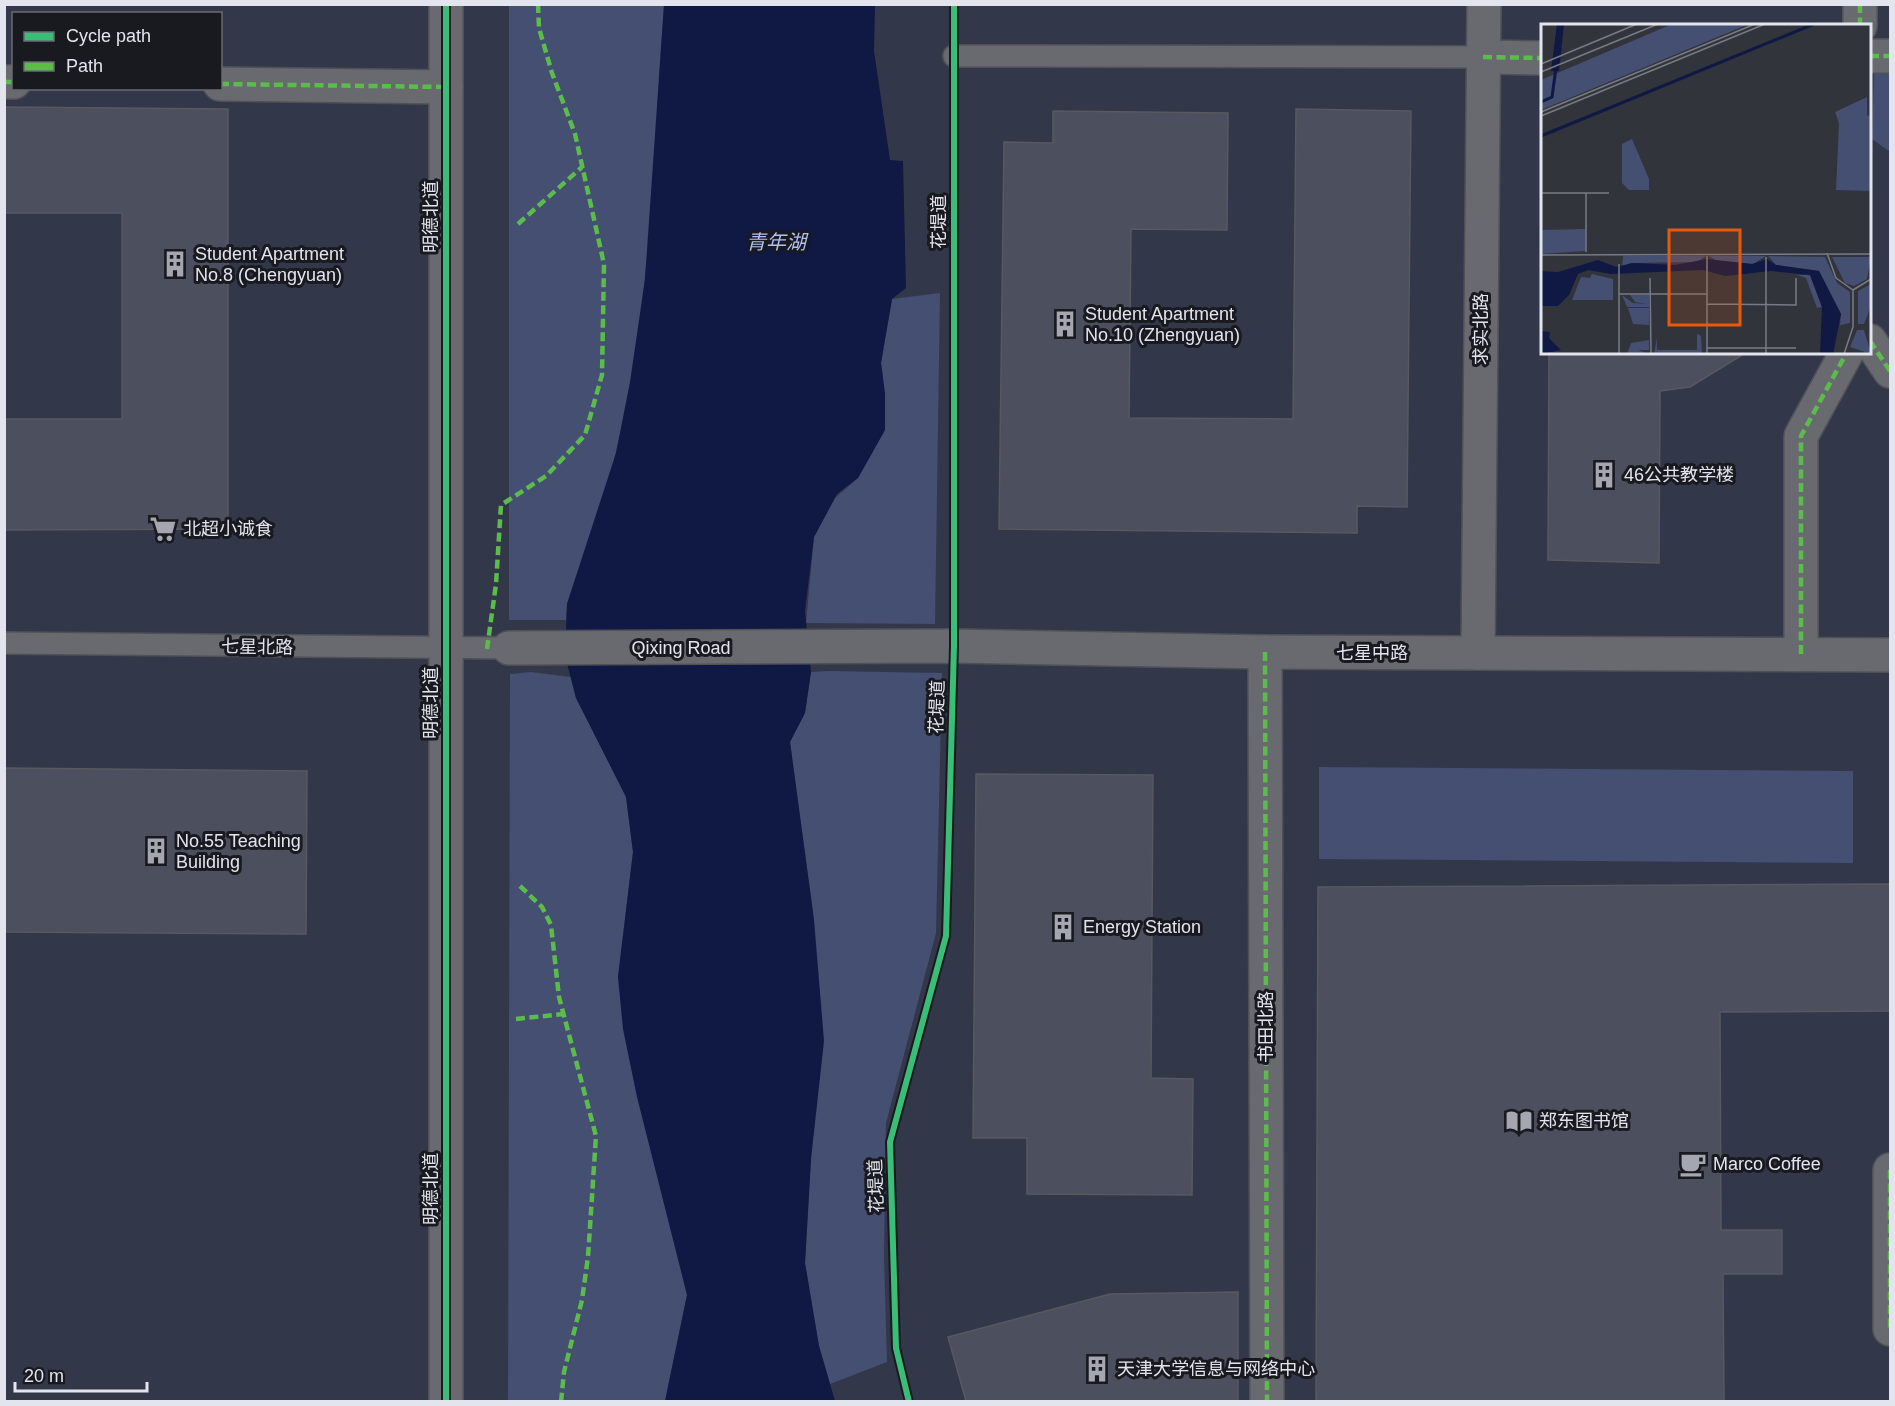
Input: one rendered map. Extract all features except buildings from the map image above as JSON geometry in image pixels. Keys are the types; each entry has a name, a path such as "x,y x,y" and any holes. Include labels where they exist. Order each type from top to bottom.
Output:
{"street":[{"name":"明德北道","path":"446,4 446,1401"},
{"name":"求实北路","path":"1478,653 1484,4"},
{"path":"1860,4 1860,24"},
{"path":"1871,56 1890,56"},
{"path":"1483,57 1541,58"},
{"path":"222,84 446,87"},
{"path":"1871,344 1890,371"},
{"path":"1801,654 1801,436 1846,354"},
{"name":"七星中路","path":"854,648 954,646 1265,652 1890,655"},
{"name":"Qixing Road","path":"509,648 854,648"},
{"name":"书田北路","path":"1265,652 1267,1401"},
{"path":"1890,1170 1890,1329"}],"lane":[{"path":"954,56 1483,57"},
{"name":"七星北路","path":"4,643 509,648"}],"shaded area":[{"path":"5,5 1890,5 1890,1401 5,1401"},
{"path":"509,5 664,5 649,230 637,342 616,452 567,604 566,620 509,620"},
{"path":"1874,73 1890,74 1890,152 1872,139"},
{"path":"940,293 935,624 806,623 814,537 835,498 858,478 885,430 885,394 881,363 892,299"},
{"path":"531,672 571,677 576,698 626,796 633,852 618,977 687,1295 665,1401 508,1402 510,674"},
{"path":"811,672 942,673 936,933 886,1123 884,1257 887,1362 830,1384 819,1346 805,1263 811,1159 814,920 790,742 805,713"},
{"path":"1319,767 1853,771 1853,863 1319,859"}],"water":[{"name":"青年湖","path":"664,5 875,5 874,51 890,160 903,161 906,288 892,299 881,363 885,394 885,430 858,478 837,494 814,537 805,611 811,672 805,713 790,742 814,920 824,1041 811,1159 805,1263 819,1346 835,1401 665,1401 687,1295 637,1097 623,1029 618,977 633,852 626,797 576,698 565,656 567,604 616,453 630,382 645,279"}],"marked path":[{"path":"487,649 496,584 501,505 546,476 585,435 602,375 604,264 575,134 552,73 539,28 538,4"},
{"path":"1860,4 1860,24"},
{"path":"1871,56 1890,56"},
{"path":"1483,57 1541,58"},
{"path":"4,82 12,82"},
{"path":"222,84 446,87"},
{"path":"518,224 582,167"},
{"path":"1871,342 1890,371"},
{"path":"1801,654 1801,436 1846,354"},
{"path":"1265,652 1267,1402"},
{"path":"520,886 542,907 551,925 559,997 596,1136 588,1257 582,1300 564,1372 561,1402"},
{"path":"516,1019 563,1014"},
{"path":"1890,1170 1890,1329"}],"cycle path":[{"path":"446,4 446,1402"},
{"name":"花堤道","path":"909,1402 896,1348 890,1142 946,936 954,646 954,4"}],"place":[{"name":"Student Apartment No.8 (Chengyuan)","path":"175,264"},
{"name":"Student Apartment No.10 (Zhengyuan)","path":"1065,324"},
{"name":"46公共教学楼","path":"1604,475"},
{"name":"北超小诚食","path":"163,529"},
{"name":"No.55 Teaching Building","path":"156,851"},
{"name":"Energy Station","path":"1063,927"},
{"name":"郑东图书馆","path":"1519,1121"},
{"name":"Marco Coffee","path":"1693,1164"},
{"name":"天津大学信息与网络中心","path":"1097,1369"}]}
